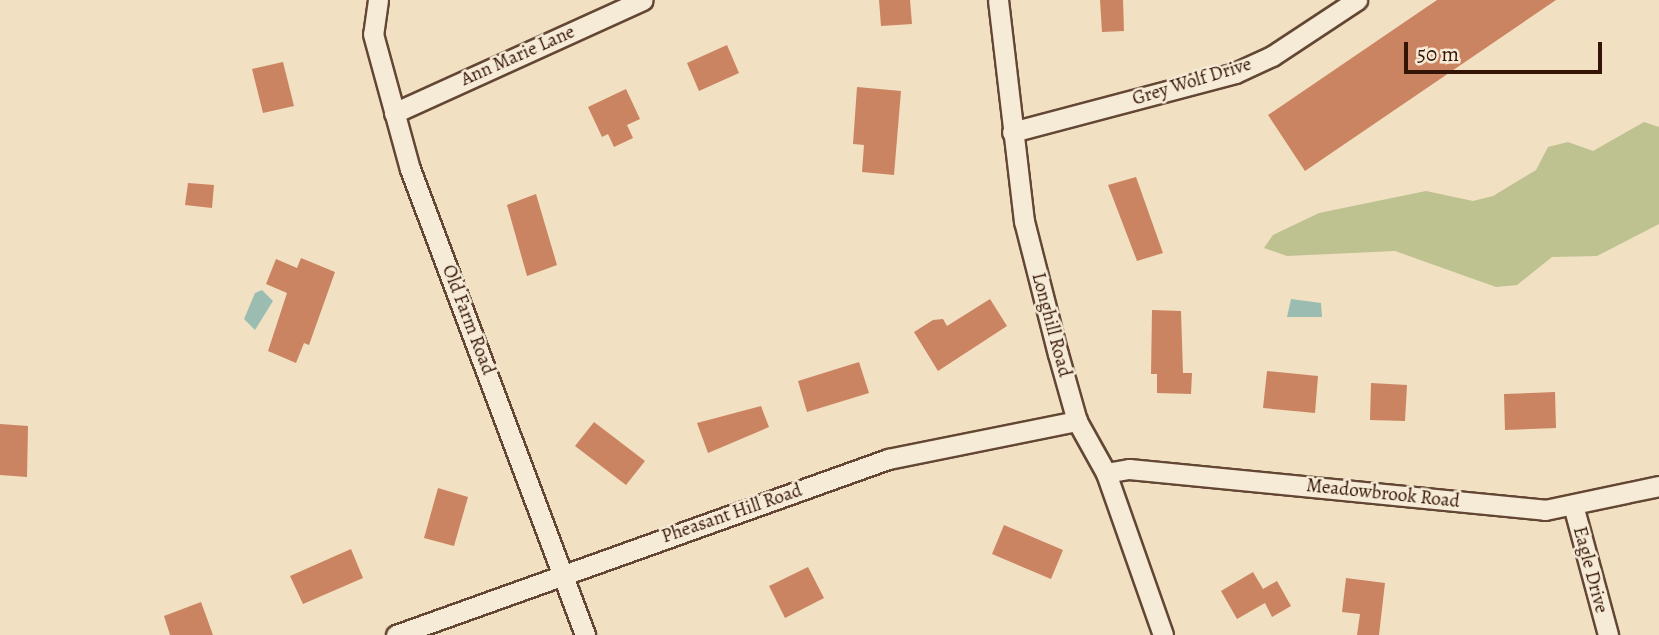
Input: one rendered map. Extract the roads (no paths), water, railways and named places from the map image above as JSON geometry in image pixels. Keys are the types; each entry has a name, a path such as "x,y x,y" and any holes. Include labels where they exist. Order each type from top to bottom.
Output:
{"street":[{"name":"Old Farm Road","path":"378,0 373,34 394,113 565,572 585,635"},
{"name":"Ann Marie Lane","path":"394,113 643,0"},
{"name":"Longhill Road","path":"998,0 1024,222 1077,421 1106,472 1163,635"},
{"name":"Grey Wolf Drive","path":"1012,132 1235,74 1272,56 1357,0"},
{"name":"Pheasant Hill Road","path":"396,635 565,572 888,459 1077,421"},
{"name":"Meadowbrook Road","path":"1106,472 1129,469 1545,510 1659,486"},
{"name":"Eagle Drive","path":"1573,505 1608,635"}],"water":[{"path":"262,290 273,301 255,330 244,319 255,293"},
{"path":"1291,299 1321,303 1322,317 1287,317"}]}
